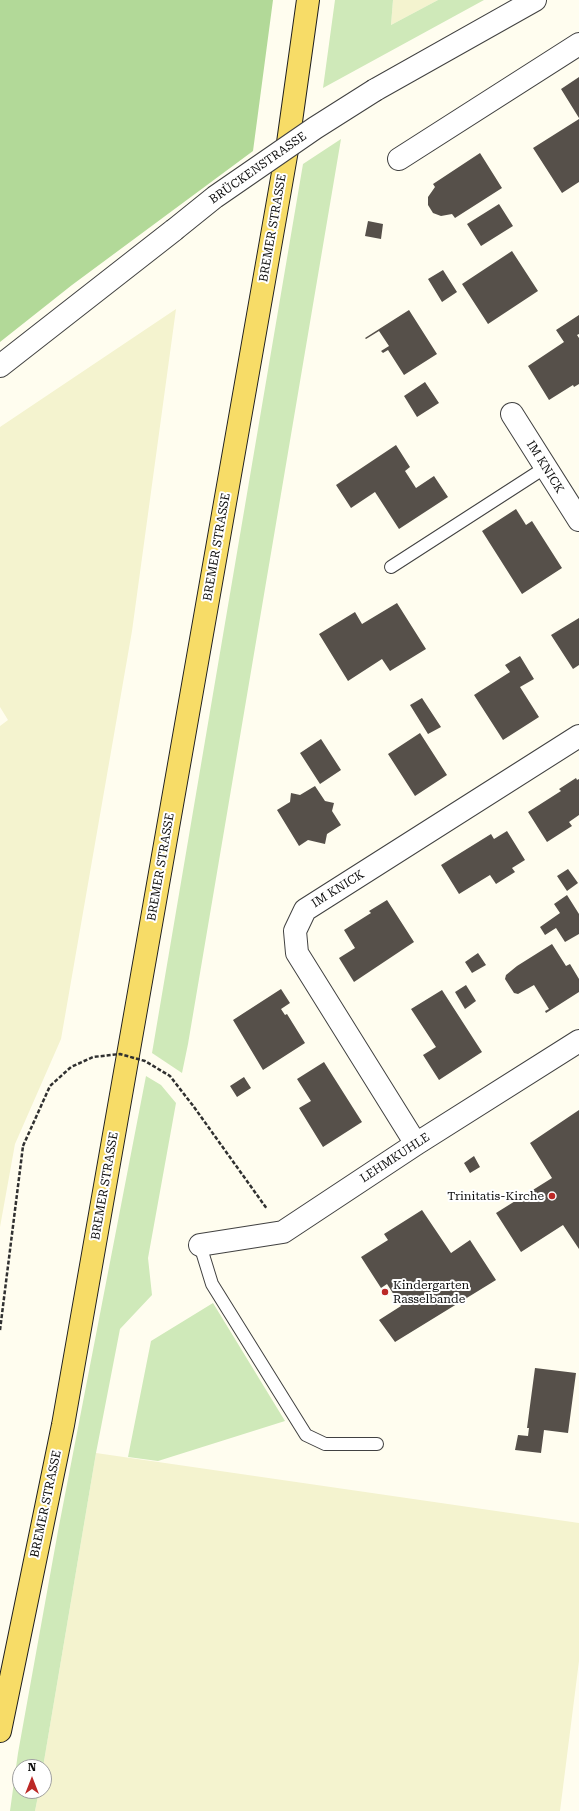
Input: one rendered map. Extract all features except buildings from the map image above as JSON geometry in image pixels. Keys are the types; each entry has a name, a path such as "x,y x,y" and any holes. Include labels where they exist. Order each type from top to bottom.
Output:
{"main road":[{"name":"BREMER STRASSE","path":"0,1731 64,1417 287,150 308,0"}],"street":[{"name":"BRÜCKENSTRASSE","path":"0,366 215,197 316,128 375,90 535,0"},
{"path":"399,159 579,44"},
{"name":"IM KNICK","path":"512,414 579,520"},
{"name":"IM KNICK","path":"416,1144 297,953 295,931 305,910 579,736"},
{"name":"LEHMKUHLE","path":"200,1245 283,1232 416,1144 579,1041"}],"lane":[{"path":"390,567 546,467"},
{"path":"200,1245 212,1284 306,1435 325,1444 377,1444"}],"path":[{"path":"0,1330 23,1146 50,1086 71,1067 93,1057 120,1054 145,1061 170,1076 194,1106 283,1232"}],"green space":[{"path":"0,0 273,0 253,151 72,285 0,342"},
{"path":"335,0 393,0 391,25 438,0 484,0 323,88"},
{"path":"393,0 438,0 391,25"},
{"path":"341,139 182,1073 152,1053 303,164"},
{"path":"176,309 132,631 61,1039 15,1144 0,1227 0,726 8,720 0,707 0,427"},
{"path":"146,1076 161,1085 176,1103 148,1258 152,1295 120,1329 96,1453 44,1759 17,1759 58,1531"},
{"path":"213,1303 285,1421 158,1461 128,1457 151,1341"},
{"path":"96,1453 579,1523 579,1661 560,1811 35,1811 37,1799 52,1799 52,1759 44,1759"},
{"path":"12,1796 12,1799 37,1799 35,1811 10,1811"}],"place":[{"name":"Trinitatis-Kirche","path":"552,1196"},
{"name":"Kindergarten Rasselbande","path":"385,1292"}]}
